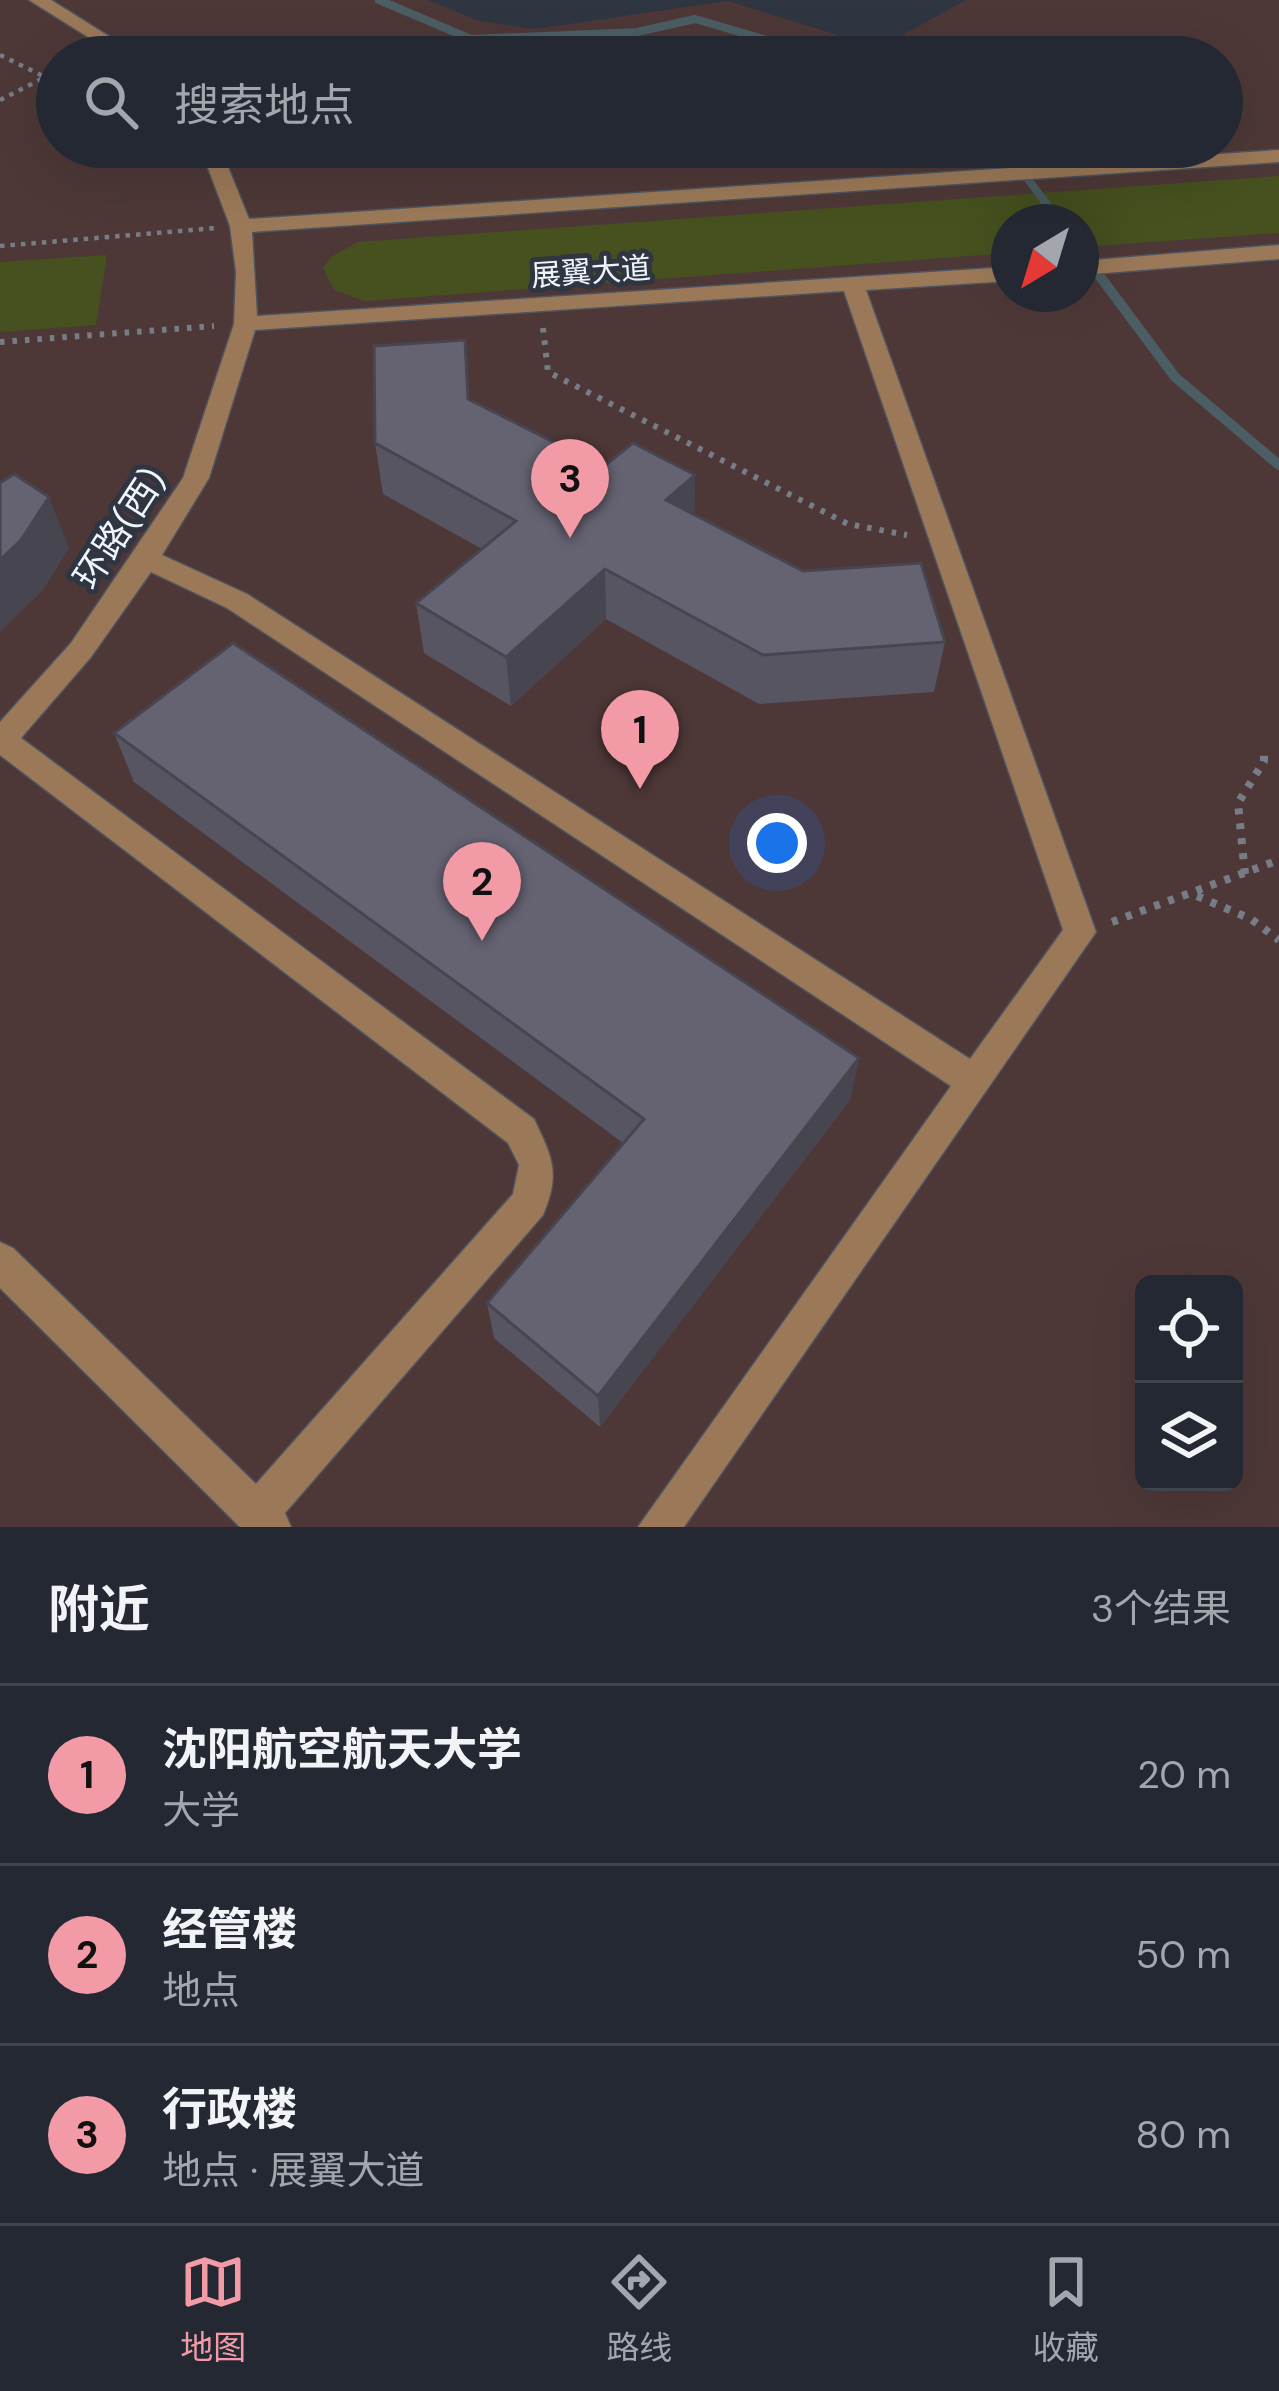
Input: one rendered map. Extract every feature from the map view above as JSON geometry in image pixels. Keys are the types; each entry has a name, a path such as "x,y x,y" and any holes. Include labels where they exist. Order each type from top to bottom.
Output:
{"street":[{"path":"38,0 98,36"},
{"name":"展翼大道","path":"1243,159 1279,156"},
{"name":"环路(西)","path":"1,741 81,650 196,478 244,324 247,272 241,226 218,168"},
{"name":"展翼大道","path":"241,226 1113,168"},
{"path":"1099,267 1279,252"},
{"name":"展翼大道","path":"244,324 991,276"},
{"path":"659,1527 1081,932 853,285"},
{"path":"146,559 237,601 975,1082"},
{"path":"0,1261 264,1521 530,1202 537,1164 521,1131 1,741"}],"path":[{"path":"0,55 36,73"},
{"path":"0,100 36,82"},
{"path":"0,246 241,226"},
{"path":"540,305 548,373 848,524 944,542"},
{"path":"0,342 244,324"},
{"path":"1245,874 1238,803 1264,761 1264,753"},
{"path":"1081,932 1196,895 1279,860"},
{"path":"1196,895 1251,920 1279,940"}],"shaded area":[{"path":"0,0 428,0 479,21 534,29 728,1 840,36 36,36 36,168 1243,168 1243,36 901,36 966,0 1279,0 1279,1527 0,1527"}],"green space":[{"path":"1279,176 1279,233 1099,246 1099,204 991,204 991,254 364,301 334,290 323,268 331,257 358,242"},
{"path":"107,255 96,325 0,332 0,262"}],"building":[{"path":"465,340 468,399 603,467 633,443 695,475 666,500 803,571 921,563 945,642 763,655 605,569 506,657 416,603 516,521 375,443 374,346"},
{"path":"14,474 49,497 21,540 0,560 0,483"},
{"path":"233,643 859,1058 598,1396 487,1303 644,1119 114,733"}],"waterway":[{"path":"379,0 464,36"},
{"path":"542,36 637,32 695,19 753,36"},
{"path":"1020,168 1047,204"},
{"path":"1099,275 1175,377 1279,465"}],"place":[{"name":"行政楼","path":"570,538"},
{"name":"沈阳航空航天大学","path":"640,789"},
{"name":"经管楼","path":"482,941"}]}
